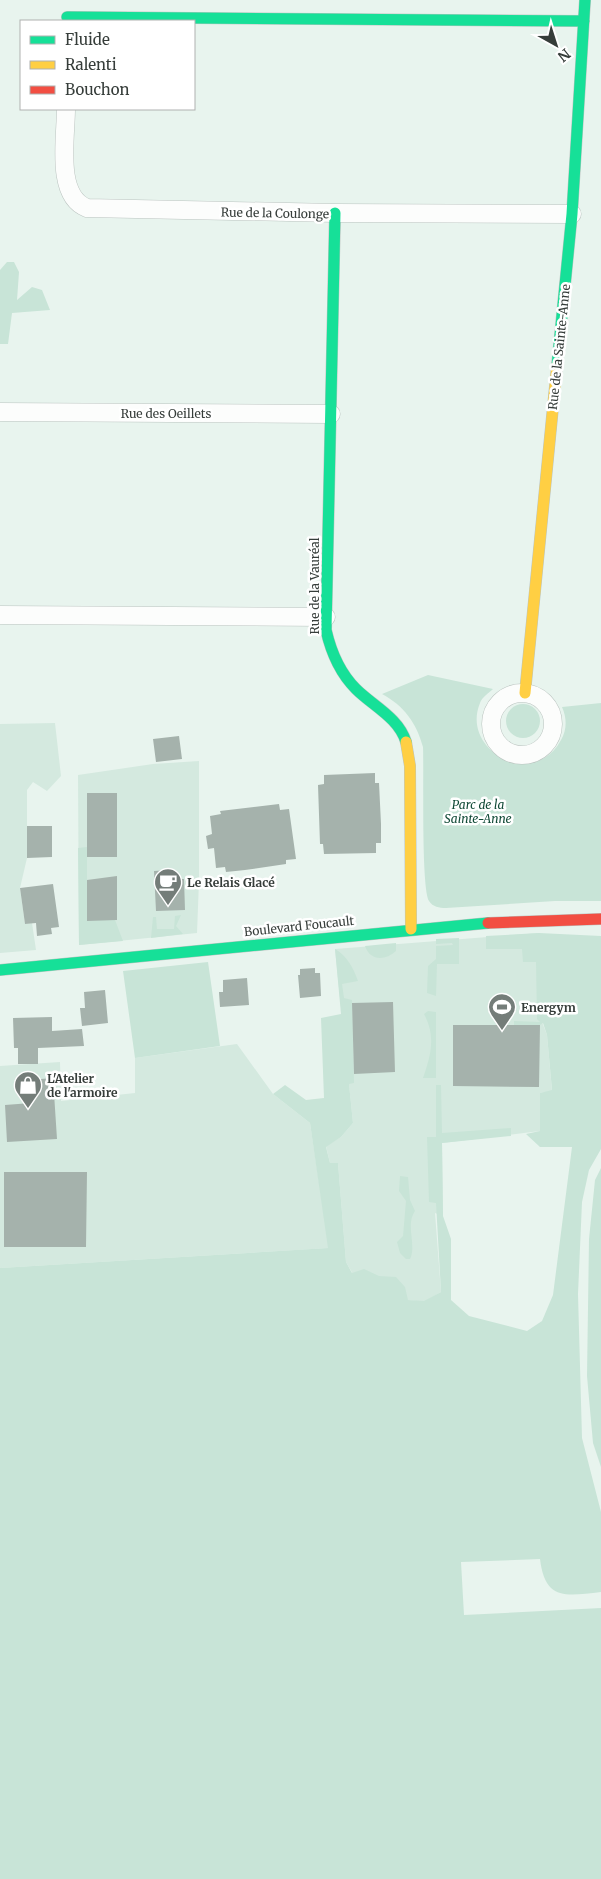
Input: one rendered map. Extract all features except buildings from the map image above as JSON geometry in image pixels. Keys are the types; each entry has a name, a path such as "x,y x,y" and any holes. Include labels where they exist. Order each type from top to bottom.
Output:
{"street":[{"name":"Rue de la Sainte-Anne","path":"525,693 572,214 585,0"},
{"path":"67,13 584,20"},
{"name":"Rue de la Coulonge","path":"66,110 66,183 68,192 79,205 104,210 572,214"},
{"name":"Rue de la Vauréal","path":"335,213 326,616 328,640 343,672 363,695 390,716 403,734 409,749 411,929"},
{"name":"Rue des Oeillets","path":"0,412 331,414"},
{"path":"0,615 326,616"},
{"name":"Boulevard Foucault","path":"0,970 411,929 511,922 601,919"}],"shaded area":[{"path":"55,723 61,776 47,791 33,782 27,790 27,858 20,888 25,924 32,923 36,950 0,953 0,724"},
{"path":"199,761 197,933 79,945 78,775 153,764"},
{"path":"539,933 542,1022 547,1035 552,1091 540,1093 540,1131 442,1143 443,1216 435,1213 441,1292 424,1302 408,1300 361,1288 346,1262 338,1163 330,1163 326,1146 341,1137 353,1123 335,949"},
{"path":"237,1044 273,1094 310,1123 329,1248 0,1268 0,1066 60,1062 61,1101 135,1093 135,1058"}],"green space":[{"path":"7,262 14,262 19,272 17,300 32,287 42,290 50,310 12,313 8,344 0,344 0,270"},
{"name":"Parc de la Sainte-Anne","path":"428,675 493,689 480,703 477,720 481,736 490,749 503,758 519,763 535,762 549,755 561,740 566,724 562,707 601,703 601,901 555,901 446,908 432,905 426,892 425,875 423,747 413,722 403,709 382,694"},
{"path":"523,704 530,705 535,709 539,714 539,728 535,733 530,737 523,738 516,737 511,733 507,728 506,721 507,714 511,709 516,705"},
{"path":"87,847 87,920 115,920 123,941 79,945 78,848"},
{"path":"181,915 176,926 183,934 151,938 153,917 156,917 157,929 174,929 175,916"},
{"path":"539,933 601,936 601,1149 589,1170 582,1202 578,1294 582,1438 601,1512 601,1592 559,1593 552,1589 547,1582 540,1559 461,1562 464,1615 601,1608 601,1879 0,1879 0,1268 328,1248 310,1123 273,1094 285,1085 306,1100 324,1098 321,1018 341,1014 335,949 349,962 358,981 342,984 344,998 352,1000 354,1083 349,1084 353,1123 341,1137 326,1147 330,1163 338,1163 346,1262 352,1273 364,1269 379,1276 396,1277 405,1287 408,1300 424,1301 441,1292 436,1203 429,1202 427,1137 436,1137 436,1085 441,1085 442,1133 511,1128 511,1136 442,1143 443,1216 451,1239 451,1300 469,1316 527,1331 542,1321 553,1295 572,1147 540,1147 526,1134 540,1131 540,1093 552,1090 547,1035 543,1023 540,1025 514,1025 514,1021 540,1022 537,1019 536,962 523,962 522,949 486,949 486,936"},
{"path":"459,938 459,964 437,964 436,996 427,993 428,966 436,959 436,946 453,945 452,943 436,944 436,939"},
{"path":"396,943 396,951 383,958 370,955 365,946"},
{"path":"208,962 220,1046 135,1058 123,971"},
{"path":"428,1011 436,1012 436,1078 423,1078 431,1046 430,1030 424,1014"},
{"path":"601,1168 601,1467 593,1443 587,1376 589,1239 595,1180"},
{"path":"400,1176 408,1177 410,1200 415,1211 411,1222 412,1253 410,1259 406,1259 400,1253 397,1242 403,1236 406,1201 399,1191"}],"traffic: fast":[{"path":"557,366 572,214 585,0"},
{"path":"67,17 584,21"},
{"path":"335,213 326,630 333,654 345,676 356,689 392,719 403,734 406,742"},
{"path":"0,970 488,923"}],"traffic: slow":[{"path":"525,693 557,366"},
{"path":"406,742 410,766 411,929"}],"traffic: jam":[{"path":"488,923 601,919"}],"place":[{"name":"Le Relais Glacé","path":"168,906"},
{"name":"Energym","path":"502,1031"},
{"name":"L'Atelier de l'armoire","path":"28,1109"}]}
